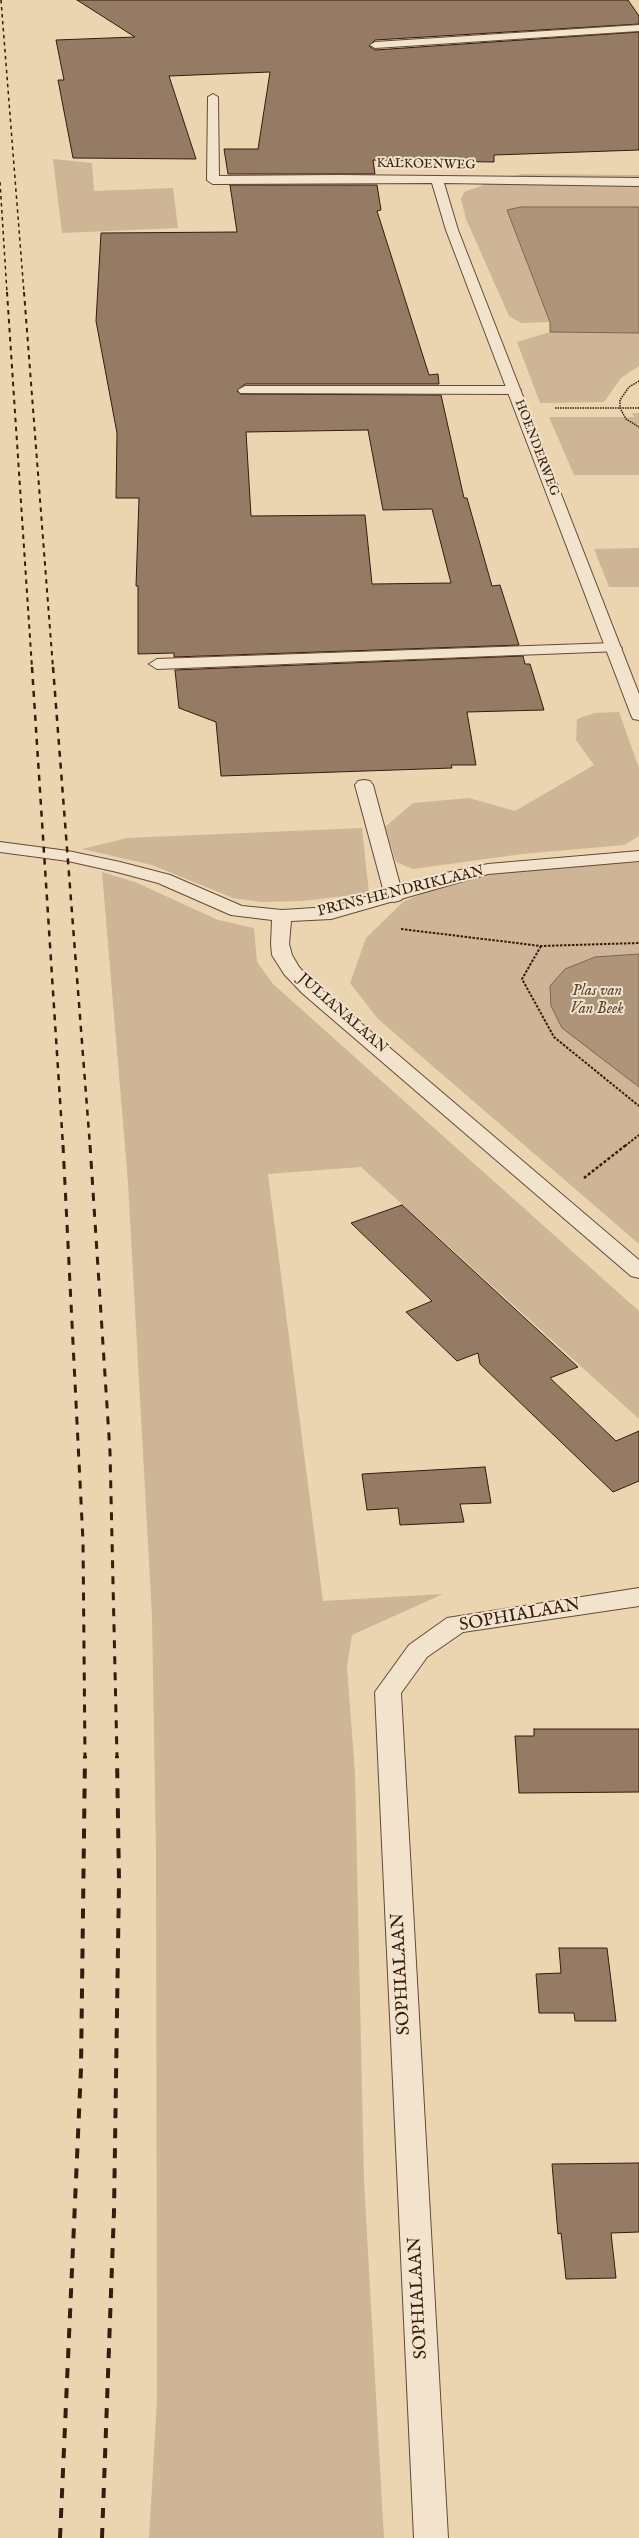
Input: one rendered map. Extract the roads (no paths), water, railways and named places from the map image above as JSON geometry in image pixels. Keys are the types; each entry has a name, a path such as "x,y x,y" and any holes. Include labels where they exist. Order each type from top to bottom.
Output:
{"street":[{"path":"374,45 639,28"},
{"name":"KALKOENWEG","path":"213,97 213,180 338,178 639,182"},
{"name":"HOENDERWEG","path":"437,179 452,230 639,715"},
{"path":"245,390 514,390"},
{"path":"157,664 614,648"},
{"path":"364,785 394,896"},
{"path":"0,847 68,856 120,867 164,879 238,911 282,916"},
{"name":"PRINS HENDRIKLAAN","path":"282,916 331,913 394,896 452,877 488,870 540,863 639,856"},
{"name":"JULIANALAAN","path":"282,916 280,944 282,955 291,970 309,989 557,1199 639,1271"},
{"name":"SOPHIALAAN","path":"431,2538 388,1692 418,1651 456,1624 639,1597"}],"water":[{"path":"521,207 639,207 639,333 550,332 550,322 507,210"},
{"name":"Plas van Van Beek","path":"639,954 639,1087 562,1028 551,1006 550,986 565,969 595,957"}],"railway":[{"path":"1,0 24,293"},
{"path":"0,182 7,293"},
{"path":"7,292 32,668"},
{"path":"24,292 53,668"},
{"path":"32,667 63,1146"},
{"path":"53,667 90,1146"},
{"path":"63,1145 83,1541 85,1756"},
{"path":"90,1145 110,1452 117,1757"},
{"path":"60,2538 81,2068 85,1756"},
{"path":"102,2538 114,2211 119,1881 117,1756"}]}
